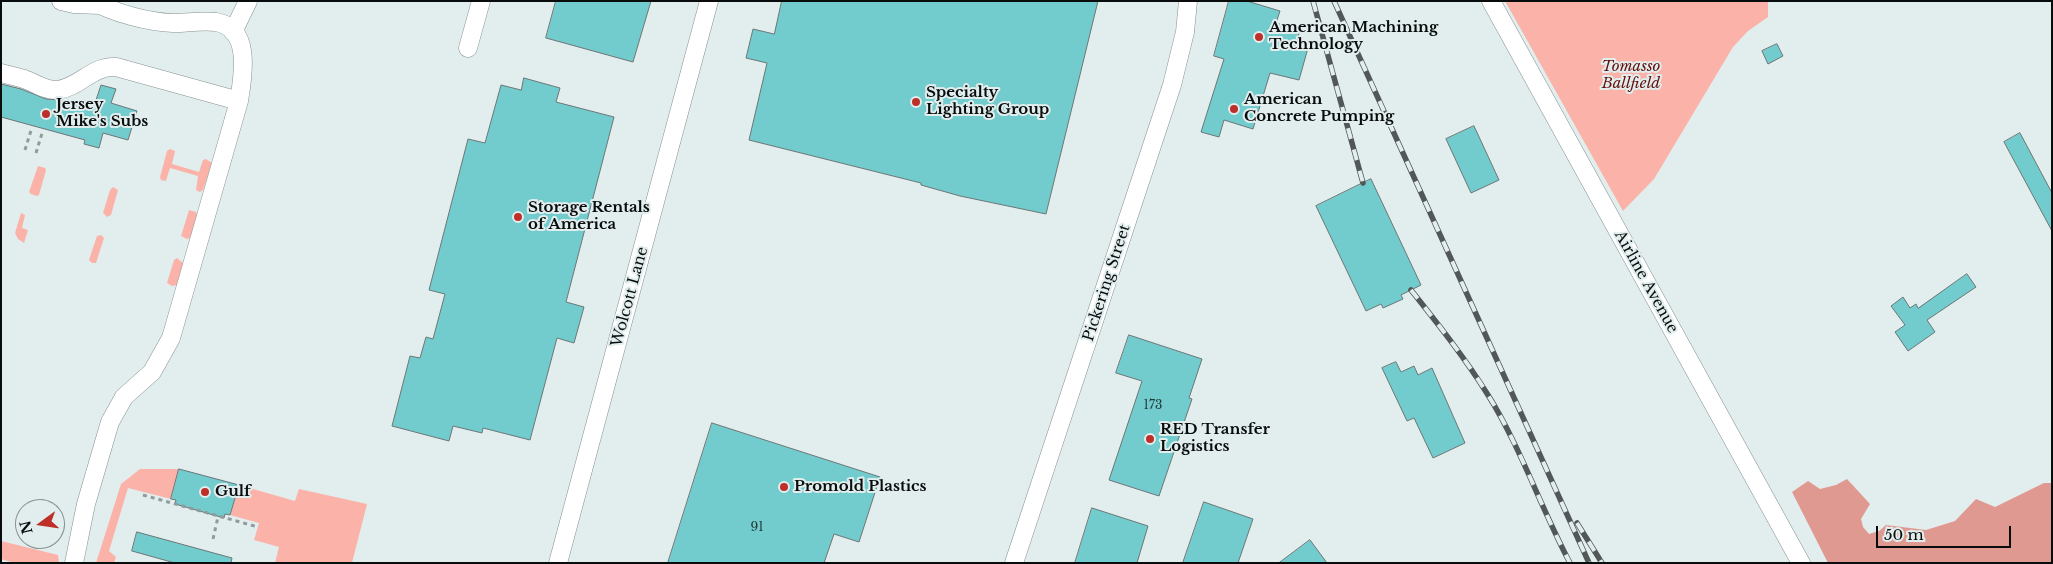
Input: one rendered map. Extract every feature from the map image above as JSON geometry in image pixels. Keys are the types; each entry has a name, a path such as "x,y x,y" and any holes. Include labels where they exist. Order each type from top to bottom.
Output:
{"street":[{"path":"61,1 74,4 96,3 139,18 163,22 218,23 227,26 233,32 243,55 244,68 239,101 171,338 152,372 124,397 110,422 86,504 74,563"},
{"path":"233,32 248,1"},
{"path":"468,48 481,1"},
{"name":"Wolcott Lane","path":"558,563 709,1"},
{"name":"Pickering Street","path":"1014,563 1172,85 1185,32 1188,1"},
{"name":"Airline Avenue","path":"1491,1 1801,563"},
{"path":"1,73 26,80 45,89 58,90 77,83 100,69 116,67 239,101"}],"path":[{"path":"25,150 32,127"},
{"path":"36,153 43,130"},
{"path":"143,495 258,527"},
{"path":"213,539 218,517"}],"green space":[{"name":"Tomasso Ballfield","path":"1505,1 1768,1 1768,17 1748,31 1733,47 1654,179 1623,211"},
{"path":"170,149 175,151 172,164 199,172 203,160 206,159 212,163 203,190 200,192 196,190 198,176 170,168 166,181 161,180 160,177 167,151"},
{"path":"38,166 46,170 39,195 37,196 29,192"},
{"path":"113,187 118,190 111,215 107,217 103,213 110,190"},
{"path":"189,210 196,212 197,215 190,238 187,239 181,236"},
{"path":"21,213 25,215 22,228 28,230 24,243 18,239 15,233"},
{"path":"101,235 104,238 96,263 92,263 89,260 97,236"},
{"path":"177,258 183,263 177,285 172,286 167,283 174,260"},
{"path":"140,469 179,469 171,499 128,488 109,551 116,557 114,563 96,563 121,484"},
{"path":"239,485 295,501 299,489 367,504 352,563 275,563 279,547 254,540 259,523 230,515"},
{"path":"1,541 15,544 15,549 34,549 58,555 59,563 14,563 1,559"}],"shaded area":[{"path":"1847,479 1870,504 1861,519 1863,527 1869,534 1879,531 1886,525 1926,530 1955,521 1976,499 1995,507 2044,483 2052,483 2052,563 1828,563 1792,492 1808,481 1820,489 1836,485"}],"building":[{"path":"556,1 651,1 633,62 546,38"},
{"name":"Specialty Lighting Group","path":"782,1 1098,1 1046,214 960,196 921,185 921,183 749,140 767,63 746,58 753,29 774,34"},
{"path":"1229,1 1247,1 1280,11 1276,23 1300,30 1296,44 1308,48 1299,80 1270,73 1253,129 1224,120 1219,137 1201,132 1224,59 1214,56"},
{"path":"1777,44 1783,56 1768,64 1762,51"},
{"name":"Storage Rentals of America","path":"524,78 560,88 556,102 614,117 566,302 584,307 574,343 557,338 530,440 483,428 482,433 453,426 449,441 392,426 410,356 420,358 426,337 433,339 445,294 429,290 468,139 485,143 501,85 521,90"},
{"path":"1,84 21,89 46,99 61,100 93,109 101,85 116,89 111,103 137,111 128,140 103,133 99,148 84,144 85,140 1,117"},
{"path":"1474,126 1499,180 1471,193 1446,139"},
{"path":"2020,133 2052,193 2052,231 2004,142"},
{"path":"1371,179 1421,285 1401,295 1403,299 1383,308 1381,304 1366,311 1316,206"},
{"path":"1967,274 1976,287 1927,320 1935,332 1908,351 1895,332 1905,325 1891,306 1903,297 1910,308 1916,304 1918,308"},
{"name":"RED Transfer Logistics","path":"1129,335 1202,359 1189,398 1192,399 1159,496 1109,480 1142,381 1116,373"},
{"path":"1396,362 1401,372 1414,366 1418,375 1432,368 1465,443 1433,458 1414,418 1407,421 1382,368"},
{"name":"Promold Plastics","path":"712,423 880,477 859,542 834,534 824,563 668,563"},
{"name":"Gulf","path":"179,469 239,485 230,515 225,514 224,518 175,504 176,500 171,499"},
{"path":"1204,502 1253,519 1238,563 1183,563"},
{"path":"1092,508 1148,526 1137,563 1075,563"},
{"path":"137,532 232,558 231,563 175,563 132,551"},
{"path":"1310,540 1327,563 1279,563"}],"railway":[{"path":"1313,1 1363,183"},
{"path":"1334,1 1589,563"},
{"path":"1411,290 1461,354 1500,415 1570,563"},
{"path":"1577,523 1602,563"}],"place":[{"name":"American Machining Technology","path":"1259,37"},
{"name":"Specialty Lighting Group","path":"916,102"},
{"name":"American Concrete Pumping","path":"1234,109"},
{"name":"Jersey Mike's Subs","path":"46,114"},
{"name":"Storage Rentals of America","path":"518,217"},
{"name":"RED Transfer Logistics","path":"1150,439"},
{"name":"Promold Plastics","path":"784,487"},
{"name":"Gulf","path":"205,492"}]}
